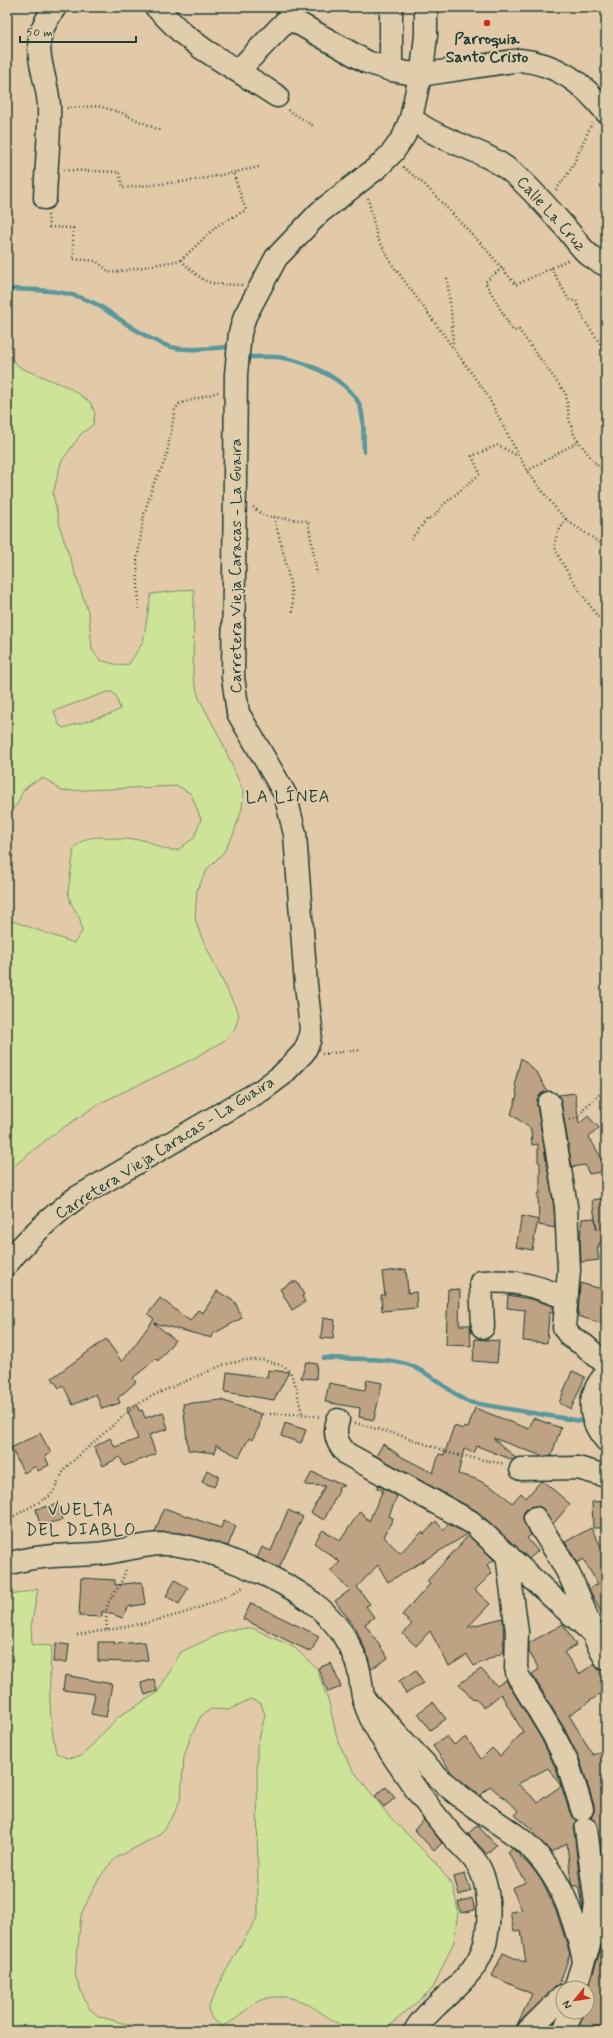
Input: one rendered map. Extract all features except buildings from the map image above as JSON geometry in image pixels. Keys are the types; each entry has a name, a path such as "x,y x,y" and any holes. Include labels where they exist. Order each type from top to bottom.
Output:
{"street":[{"path":"45,198 49,109 47,82 40,56 39,38 44,25 55,7"},
{"path":"156,7 182,33 203,49 277,96"},
{"path":"391,7 391,70"},
{"name":"Carretera Vieja Caracas - La Guaira","path":"7,1264 28,1239 53,1215 76,1198 262,1090 282,1075 304,1052 309,1041 311,1028 306,985 295,834 285,794 238,713 235,700 233,677 237,367 243,322 260,286 276,258 320,212 388,157 404,136 411,118 420,75 426,35 426,7"},
{"path":"238,71 289,18 367,62 391,70 420,75 520,60 536,61 552,67 572,78 590,92 603,108"},
{"name":"Calle La Cruz","path":"411,118 432,132 484,155 512,173 545,205 584,252 606,265"},
{"path":"549,1103 566,1206 569,1270 563,1324 566,1334 584,1345 606,1364"},
{"path":"482,1327 481,1282 521,1282 540,1287 566,1298"},
{"path":"606,1374 594,1392 591,1408 593,1420 597,1429 606,1440"},
{"path":"338,1420 334,1434 342,1449 347,1454 475,1526 591,1631"},
{"path":"521,1469 578,1468 606,1476"},
{"path":"535,1518 569,1573 580,1597 591,1631 606,1659"},
{"path":"7,1564 55,1556 114,1553 165,1543 186,1545 210,1552 258,1572 313,1602 340,1631 358,1665 364,1700 395,1759 424,1802 472,1857 481,1870 486,1886 488,1913 487,1934 483,1953 463,1981 424,2018 415,2031"},
{"path":"507,1554 517,1632 516,1668 518,1676 553,1734 568,1764 584,1819 596,1904 595,1923 584,1960 575,1980"},
{"path":"364,1700 387,1721 418,1758 458,1796 518,1838 539,1857 553,1874 563,1893 576,1927 584,1960"},
{"path":"528,2031 555,2005"},
{"path":"564,2031 569,2020"}],"path":[{"path":"277,96 279,103 315,127"},
{"path":"49,109 98,106 122,113 161,131"},
{"path":"545,205 571,169 603,108"},
{"path":"388,157 424,184 516,285 584,252"},
{"path":"46,169 119,172 123,188 197,180 259,167"},
{"path":"45,198 49,227 72,228 72,259 96,261 111,273 181,260 218,224 246,210 233,172"},
{"path":"365,177 373,225 377,237 392,264 486,393 527,471 566,518 588,536 606,547"},
{"path":"181,260 198,276 211,284 260,286"},
{"path":"502,268 485,282 513,331 519,330 566,394 569,419 574,435 594,462 606,474"},
{"path":"551,268 569,300 576,301 586,321 606,352"},
{"path":"447,278 452,320 453,346"},
{"path":"139,609 137,561 144,514 153,485 166,459 175,410 178,404 236,387"},
{"path":"527,471 579,441"},
{"path":"411,539 428,518 432,519 449,499 480,474 472,456 498,445 518,456"},
{"path":"236,494 264,516 308,522 317,574"},
{"path":"274,517 293,596 293,614"},
{"path":"566,518 557,535 555,544 559,556 582,596 606,627"},
{"path":"304,1052 320,1054 362,1050"},
{"path":"553,1126 580,1117 583,1109 606,1089"},
{"path":"7,1520 50,1496 65,1468 138,1404 156,1394 224,1365 244,1360 263,1360 284,1366 290,1372 295,1383 302,1414"},
{"path":"262,1414 302,1414 382,1429 454,1454 496,1462 521,1469"},
{"path":"107,1630 106,1612 109,1601 120,1585 134,1548"},
{"path":"77,1635 158,1621 214,1602 241,1589 258,1572"}],"green space":[{"path":"7,166 12,203 7,254"},
{"path":"7,355 21,368 70,388 90,402 95,413 93,425 81,434 61,462 53,494 61,531 89,615 92,650 100,660 118,665 129,664 143,642 151,594 194,589 193,677 199,698 222,742 243,791 242,809 233,835 223,853 208,868 197,890 195,918 200,934 239,1015 235,1028 225,1040 189,1061 100,1103 51,1136 7,1172 7,919 74,943 82,932 80,919 71,903 68,892 74,849 79,844 90,838 102,837 143,840 163,848 178,850 194,838 201,819 191,794 178,786 61,791 51,782 42,778 27,787 15,807 7,811","holes":["107,692 112,692 116,696 120,709 111,714 63,728 59,725 54,711"]},
{"path":"38,1589 31,1627 32,1645 52,1646 50,1686 52,1726 56,1753 67,1758 82,1756 118,1717 157,1693 181,1652 228,1630 252,1628 295,1648 317,1669 329,1703 338,1742 353,1770 389,1816 434,1861 453,1886 458,1911 454,1941 433,1988 384,2031 363,2032 351,2030 340,2025 303,2002 292,1998 281,1997 261,2000 234,2020 222,2026 212,2019 208,2009 223,1976 258,1916 257,1747 265,1715 261,1703 250,1699 229,1710 211,1709 201,1716 190,1738 184,1757 181,1798 173,1816 159,1835 116,1858 108,1866 95,1885 81,1915 75,1976 85,2000 90,2009 98,2016 132,2026 139,2031 7,2031 7,1596"}],"waterway":[{"path":"7,289 52,291 74,295 96,304 146,336 167,346 188,349 228,347"},
{"path":"250,357 276,357 294,360 328,374 348,389 355,397 362,411 364,452"},
{"path":"324,1358 381,1360 403,1363 428,1375 468,1402 586,1422"}],"place":[{"name":"Parroquia Santo Cristo","path":"487,23"}],"district":[{"name":"LA LÍNEA","path":"288,797"},
{"name":"VUELTA DEL DIABLO","path":"81,1520"}]}
